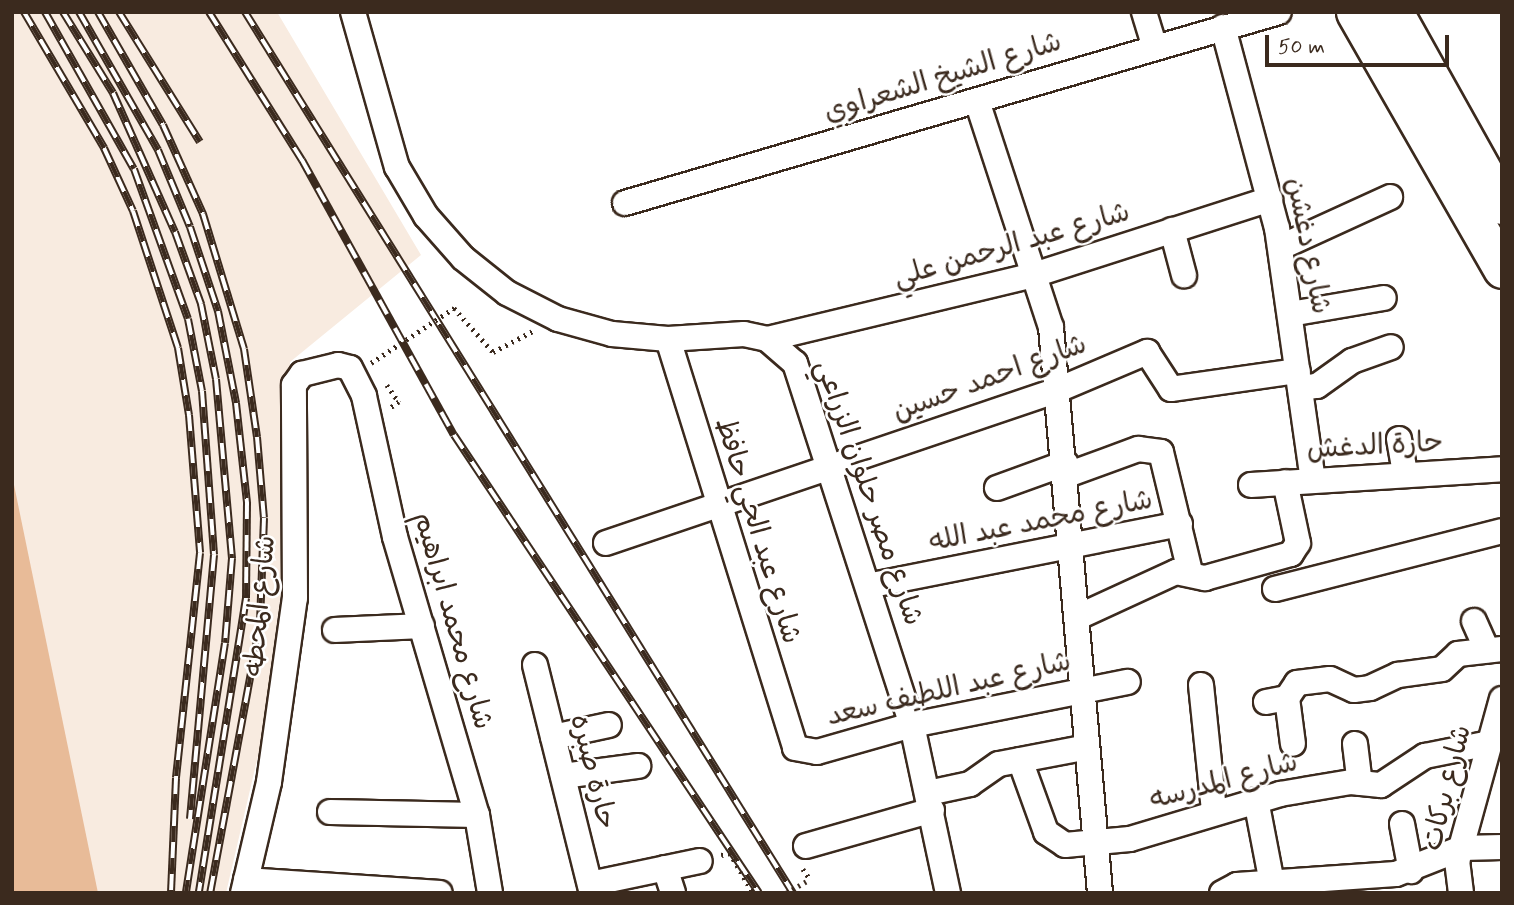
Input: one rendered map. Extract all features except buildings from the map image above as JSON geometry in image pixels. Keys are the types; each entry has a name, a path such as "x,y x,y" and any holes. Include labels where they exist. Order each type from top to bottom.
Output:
{"highway":[{"path":"1355,12 1502,269"},
{"path":"1394,12 1502,205"}],"street":[{"path":"353,12 397,167 426,216 463,258 507,293 558,318 612,334 668,339 744,334 767,340"},
{"path":"1144,12 1154,45"},
{"name":"شارع الشيخ الشعراوي","path":"625,203 977,101 1154,45 1279,12"},
{"name":"شارع دغشن","path":"1223,27 1281,247 1313,480"},
{"path":"977,101 1037,274 1060,389 1078,617 1083,748 1092,844 1100,893"},
{"path":"1281,247 1390,197"},
{"name":"شارع عبد الرحمن علي","path":"767,340 1037,274 1270,199"},
{"path":"1172,230 1184,275"},
{"path":"1290,314 1384,298"},
{"name":"شارع عبد الحي حافظ","path":"668,339 789,739"},
{"name":"شارع مصر حلوان الزراعي","path":"767,340 795,363 872,585 912,725 948,893"},
{"path":"1299,379 1317,386 1352,361 1391,347"},
{"name":"شارع احمد حسين","path":"606,543 1060,389 1147,352 1171,389 1299,379"},
{"name":"شارع محمد ابراهيم","path":"360,365 364,396 422,626 477,815 490,893"},
{"name":"شارع المحطه","path":"245,887 269,782 295,598 294,385 302,374 360,365"},
{"path":"1399,439 1405,473"},
{"path":"997,488 1155,448 1180,524 1190,572"},
{"name":"حارة الدغش","path":"1251,485 1405,473 1502,469"},
{"path":"1078,617 1173,573 1190,572 1205,578 1291,554 1298,543 1285,482"},
{"name":"شارع محمد عبد الله","path":"872,585 1180,524"},
{"path":"1275,589 1502,531"},
{"path":"1293,744 1276,700 1297,683 1330,679 1354,690 1370,688 1398,675 1442,669 1458,653 1494,650 1474,621"},
{"path":"335,630 422,626"},
{"name":"حارة صبره","path":"535,665 591,888"},
{"name":"شارع عبد اللطيف سعد","path":"789,739 795,748 817,752 912,725 1128,682"},
{"path":"1201,685 1214,811"},
{"name":"شارع بركات","path":"1461,893 1462,848 1502,699"},
{"path":"553,737 609,725"},
{"name":"شارع المدرسه","path":"1020,760 1046,832 1065,845 1092,844 1256,800 1360,783 1381,785 1425,756 1490,743"},
{"path":"1355,744 1360,783"},
{"path":"806,846 930,802 970,784 993,766 1083,748"},
{"path":"563,776 638,766"},
{"path":"1256,800 1272,883"},
{"path":"330,812 477,815"},
{"path":"1402,824 1411,870"},
{"path":"1222,893 1237,885 1411,870 1462,848 1502,847"},
{"path":"591,888 700,861"},
{"path":"665,868 673,893"},
{"path":"245,887 440,893"}],"path":[{"path":"360,365 454,308 493,352 558,318"},
{"path":"730,853 753,893"},
{"path":"786,893 810,879"}],"shaded area":[{"path":"12,12 277,12 421,255 290,362 288,537 264,730 226,893 12,893"}],"railway":[{"path":"24,12 104,148 133,211 178,348 189,415 200,553 176,778 171,893"},
{"path":"45,12 134,169 188,319 202,391 214,555 190,819"},
{"path":"63,12 113,93 175,232 201,304 216,379 232,558 225,643 186,893"},
{"path":"79,12 158,150 190,227 218,311 236,403 247,503 246,598 199,893"},
{"path":"98,12 163,125 203,214 244,349 257,437 264,518 260,624 210,893"},
{"path":"119,12 200,142"},
{"path":"209,12 302,160 454,435 759,893"},
{"path":"245,12 793,893"}]}
